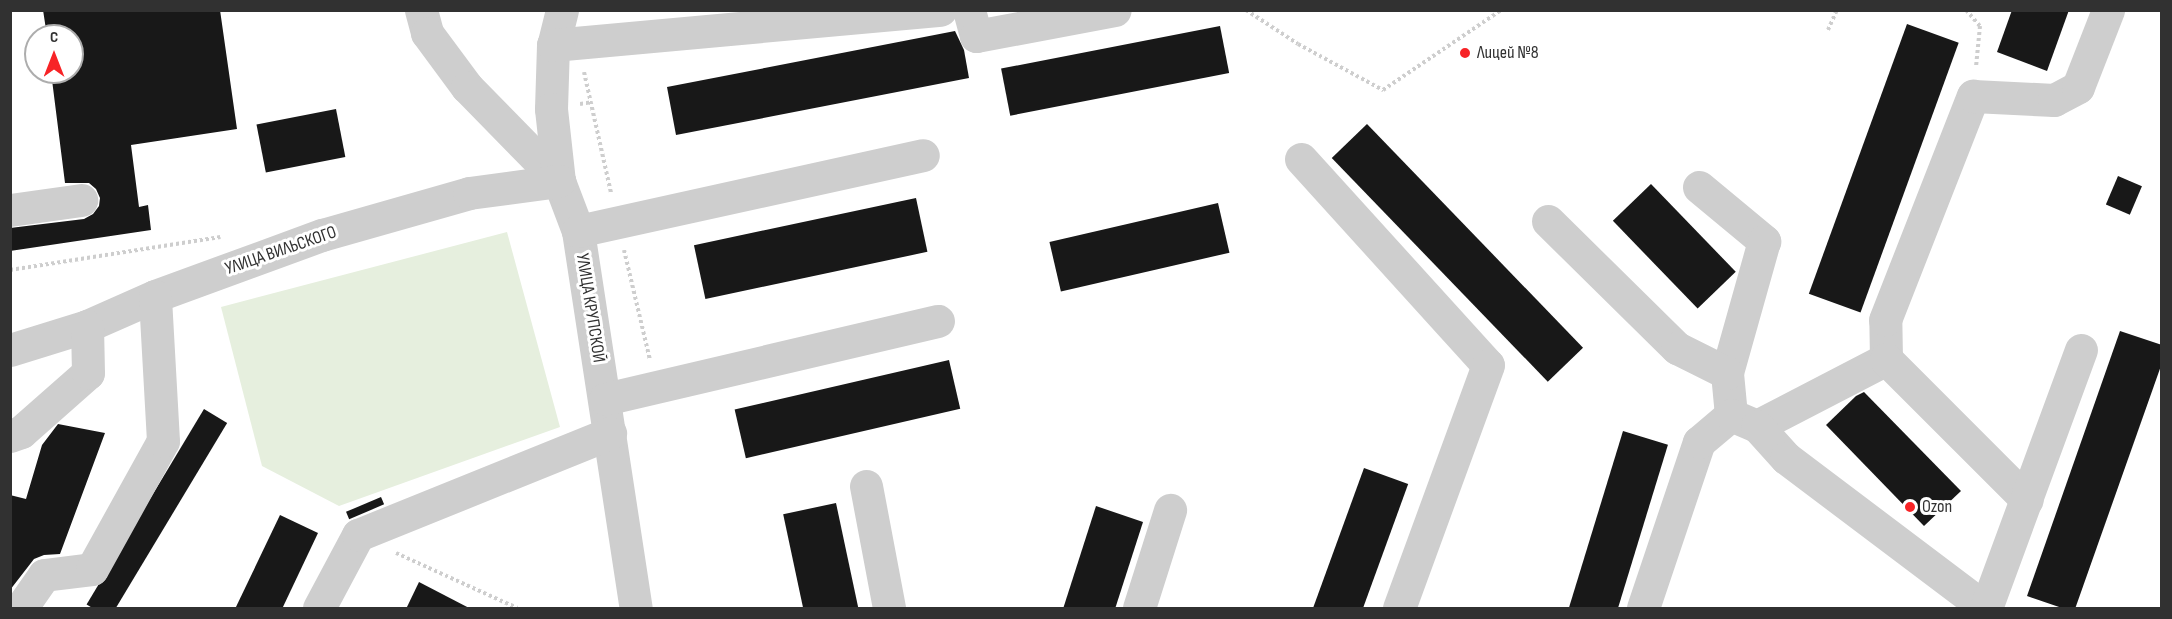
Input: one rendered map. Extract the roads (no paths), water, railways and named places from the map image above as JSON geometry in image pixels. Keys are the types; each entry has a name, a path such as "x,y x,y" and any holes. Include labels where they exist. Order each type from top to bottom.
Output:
{"street":[{"path":"422,10 427,33 467,87 559,180"},
{"name":"УЛИЦА КРУПСКОЙ","path":"562,10 553,45 551,108 559,180 578,231 636,609"},
{"path":"553,45 940,10"},
{"path":"969,10 976,36 1115,10"},
{"path":"2027,500 1886,359 1885,320 1973,96 2054,100 2078,87 2108,10"},
{"path":"578,231 923,155"},
{"path":"1301,159 1488,365 1399,609"},
{"name":"УЛИЦА ВИЛЬСКОГО","path":"10,350 87,326 155,296 333,232 469,194 559,180"},
{"path":"1699,187 1764,241 1727,373 1744,420 1786,458 1985,609 2081,350"},
{"path":"10,210 81,200"},
{"path":"1548,221 1677,348 1727,373"},
{"path":"21,609 44,575 92,569 163,441 155,296"},
{"path":"605,399 938,321"},
{"path":"10,436 21,432 88,373 87,326"},
{"path":"1643,609 1700,442 1744,420 1886,359"},
{"path":"319,608 358,535 610,433"},
{"path":"866,486 890,609"},
{"path":"1139,609 1170,510"}],"place":[{"name":"Лицей №8","path":"1465,53"},
{"name":"Ozon","path":"1910,507"}]}
